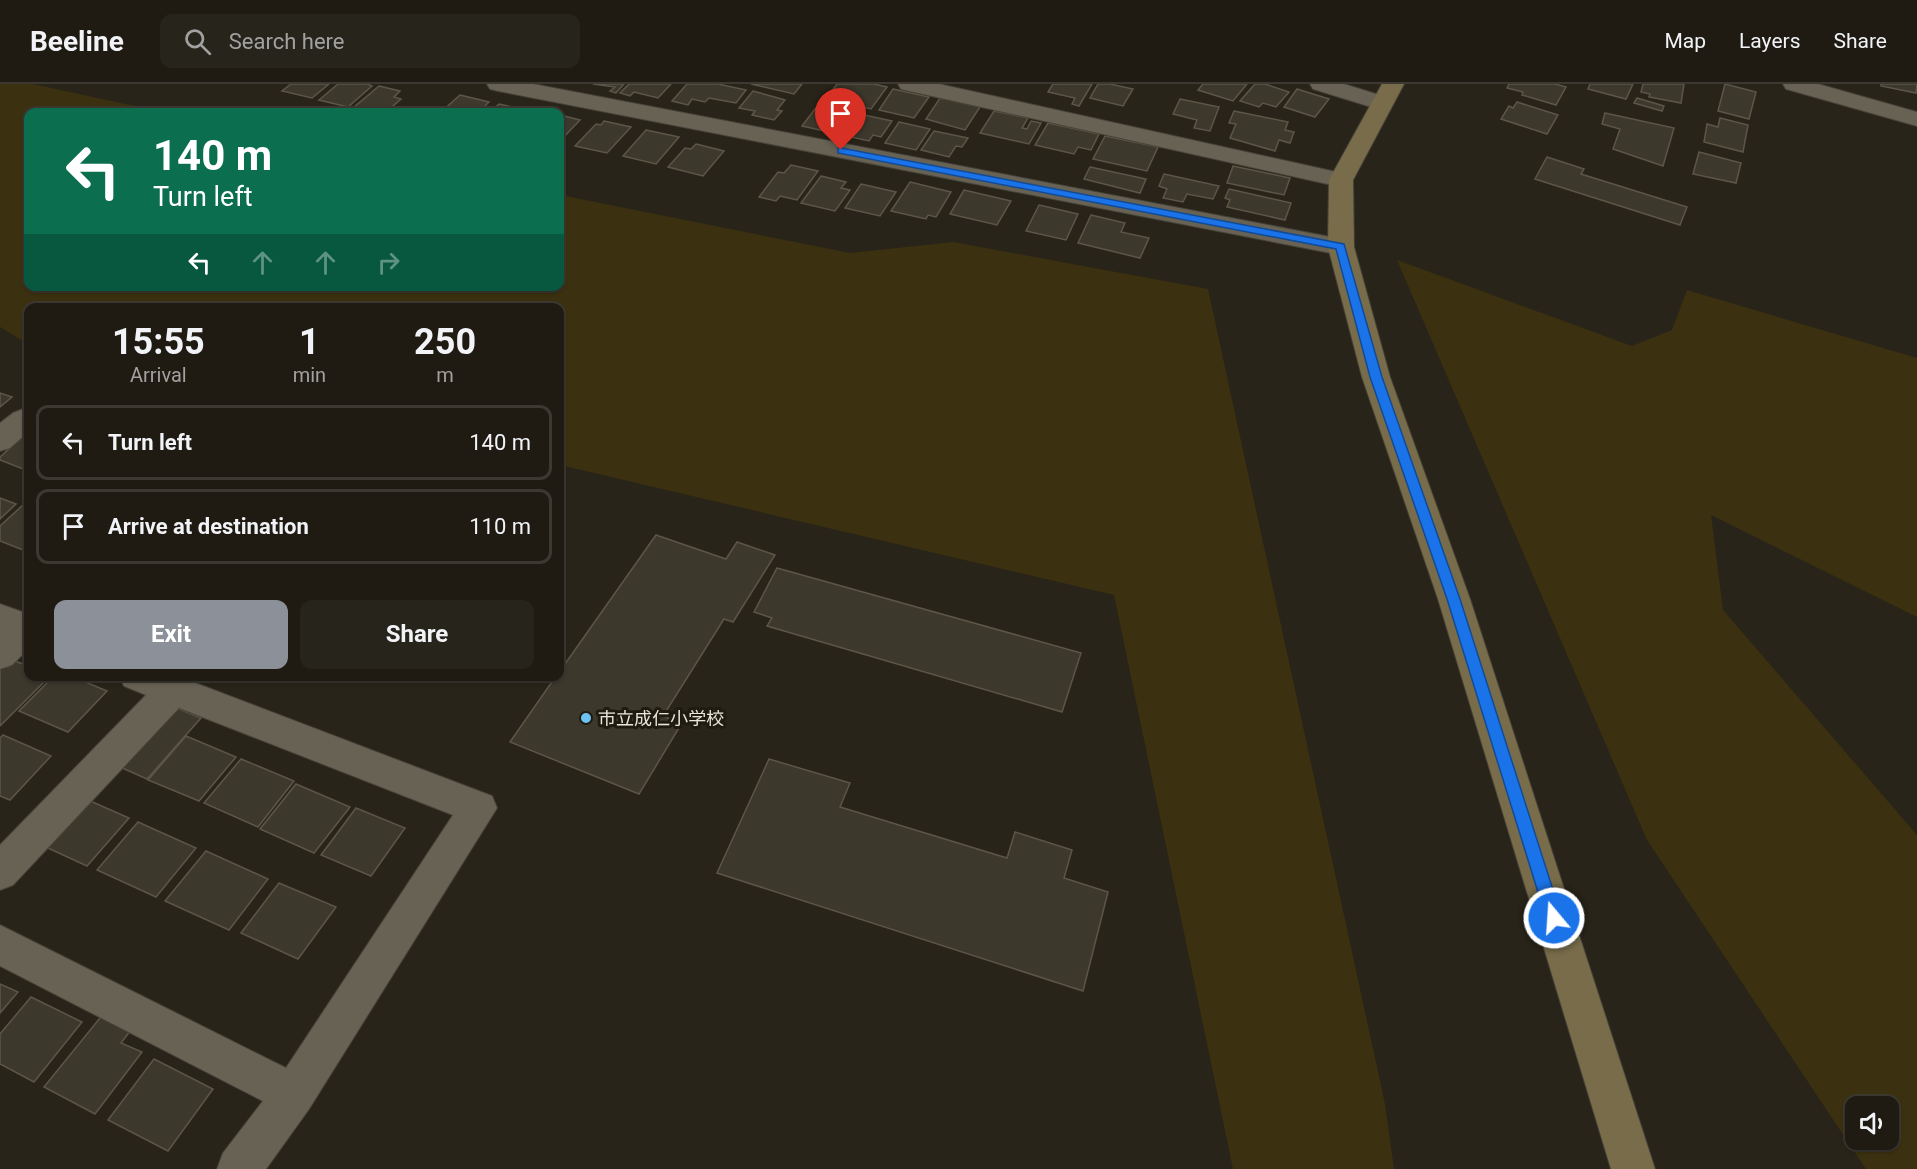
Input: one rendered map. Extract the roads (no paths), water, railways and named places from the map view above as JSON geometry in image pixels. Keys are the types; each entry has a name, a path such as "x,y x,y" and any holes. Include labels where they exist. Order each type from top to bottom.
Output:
{"street":[{"path":"498,84 1341,247"},
{"path":"909,84 1341,180"},
{"path":"1321,84 1387,93 1341,180 1341,247 1376,377 1454,599 1633,1169"},
{"path":"1794,84 1917,119"},
{"path":"0,440 24,420"},
{"path":"0,655 21,626"},
{"path":"147,681 479,808 294,1094 239,1169"},
{"path":"0,872 172,692"},
{"path":"0,945 294,1094"}],"place":[{"name":"市立成仁小学校","path":"586,718"}]}
